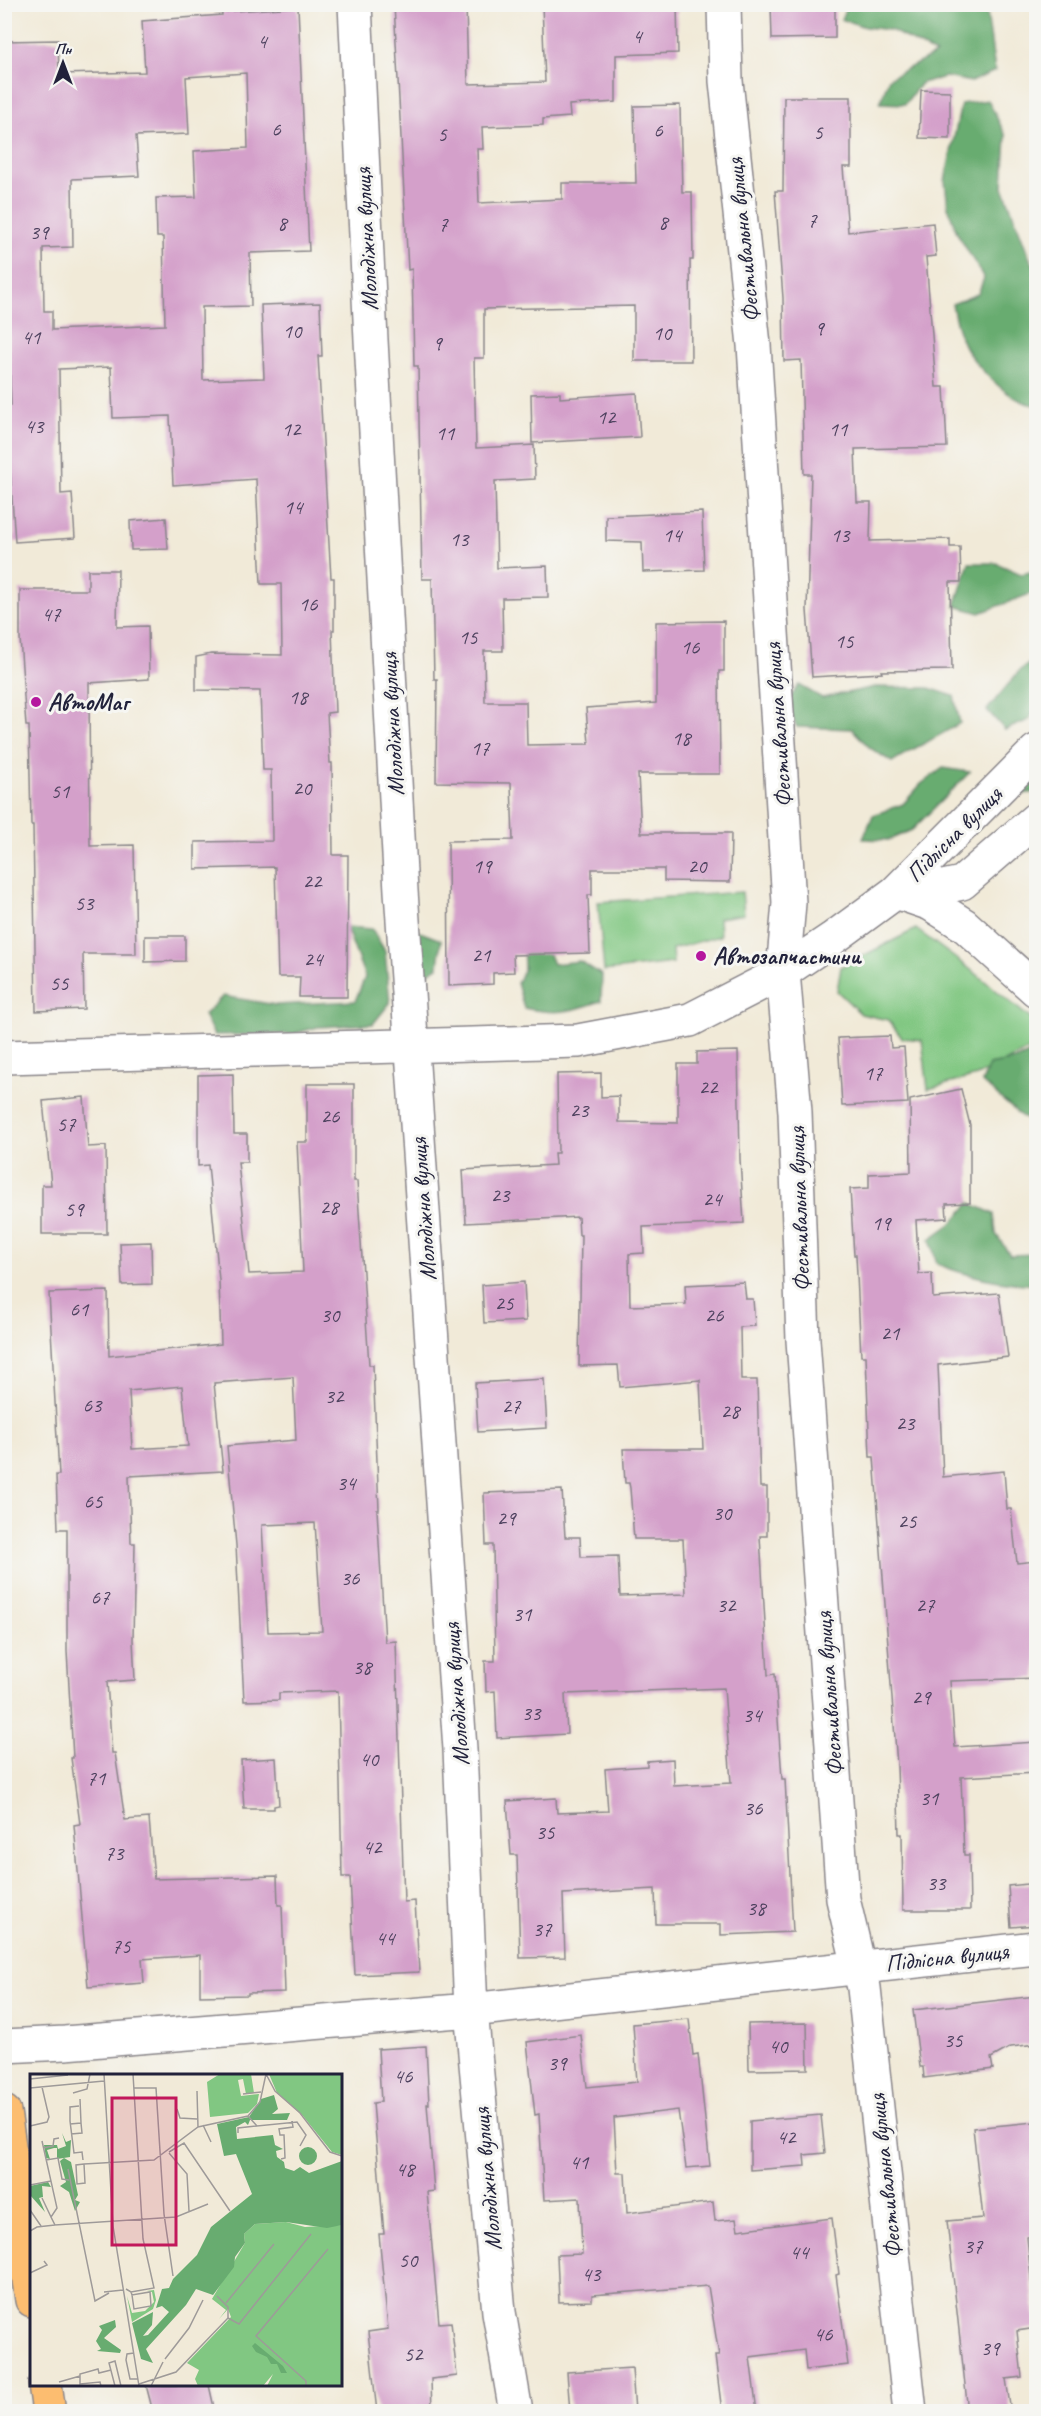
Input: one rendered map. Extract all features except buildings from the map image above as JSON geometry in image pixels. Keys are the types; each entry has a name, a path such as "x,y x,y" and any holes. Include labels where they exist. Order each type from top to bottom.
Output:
{"highway":[{"path":"4,2112 30,2287"},
{"path":"45,2386 49,2412"}],"street":[{"name":"Молодіжна вулиця","path":"355,4 370,340 412,1045 460,1749 471,2010 499,2312 516,2412"},
{"name":"Фестивальна вулиця","path":"724,4 726,81 754,345 789,903 783,972 795,1112 803,1340 843,1899 864,1988 910,2412"},
{"name":"Підлісна вулиця","path":"4,1057 578,1041 690,1020 783,972 896,892 1036,751"},
{"path":"896,892 934,890 962,883 1036,819"},
{"name":"Підлісна вулиця","path":"896,892 931,904 964,925 1036,990"},
{"name":"Підлісна вулиця","path":"4,2046 471,2010 1036,1948"}],"green space":[{"path":"847,5 986,5 995,71 971,82 946,77 921,83 905,104 880,103 889,78 936,54 891,30 865,27 841,19"},
{"path":"988,100 1006,136 1003,187 1030,259 1036,268 1036,405 1026,403 1007,393 974,360 960,335 952,304 978,294 984,278 957,233 948,207 945,181 961,104"},
{"path":"969,563 996,563 1021,574 1036,571 1036,595 1030,594 980,613 955,606"},
{"path":"1036,659 1036,708 1029,720 1005,730 987,710 1020,670"},
{"path":"799,685 822,698 875,687 929,688 954,696 960,723 892,762 870,748 852,729 797,727 785,705"},
{"path":"1036,765 1036,792 1021,794"},
{"path":"943,768 970,772 912,830 889,840 863,839 873,815 903,804 921,784"},
{"path":"742,892 744,914 719,918 720,936 672,949 673,963 604,971 598,902"},
{"path":"346,927 372,929 385,951 390,1003 373,1024 318,1027 293,1034 214,1035 204,1015 223,996 276,1005 355,1001 365,977"},
{"path":"412,929 441,940 438,967 416,980"},
{"path":"916,929 974,972 1036,1023 1036,1046 977,1076 928,1089 922,1040 902,1038 888,1020 861,1014 837,991 841,967"},
{"path":"543,940 553,964 580,961 602,975 601,1001 563,1011 524,1008 517,983 524,968 523,942"},
{"path":"1036,1051 1036,1126 1022,1117 982,1082 989,1065 1015,1060"},
{"path":"970,1203 994,1214 996,1234 1010,1255 1036,1254 1036,1285 986,1279 937,1264 930,1239 951,1224"}],"place":[{"name":"АвтоМаг","path":"36,702"},
{"name":"Автозапчастини","path":"701,956"}]}
